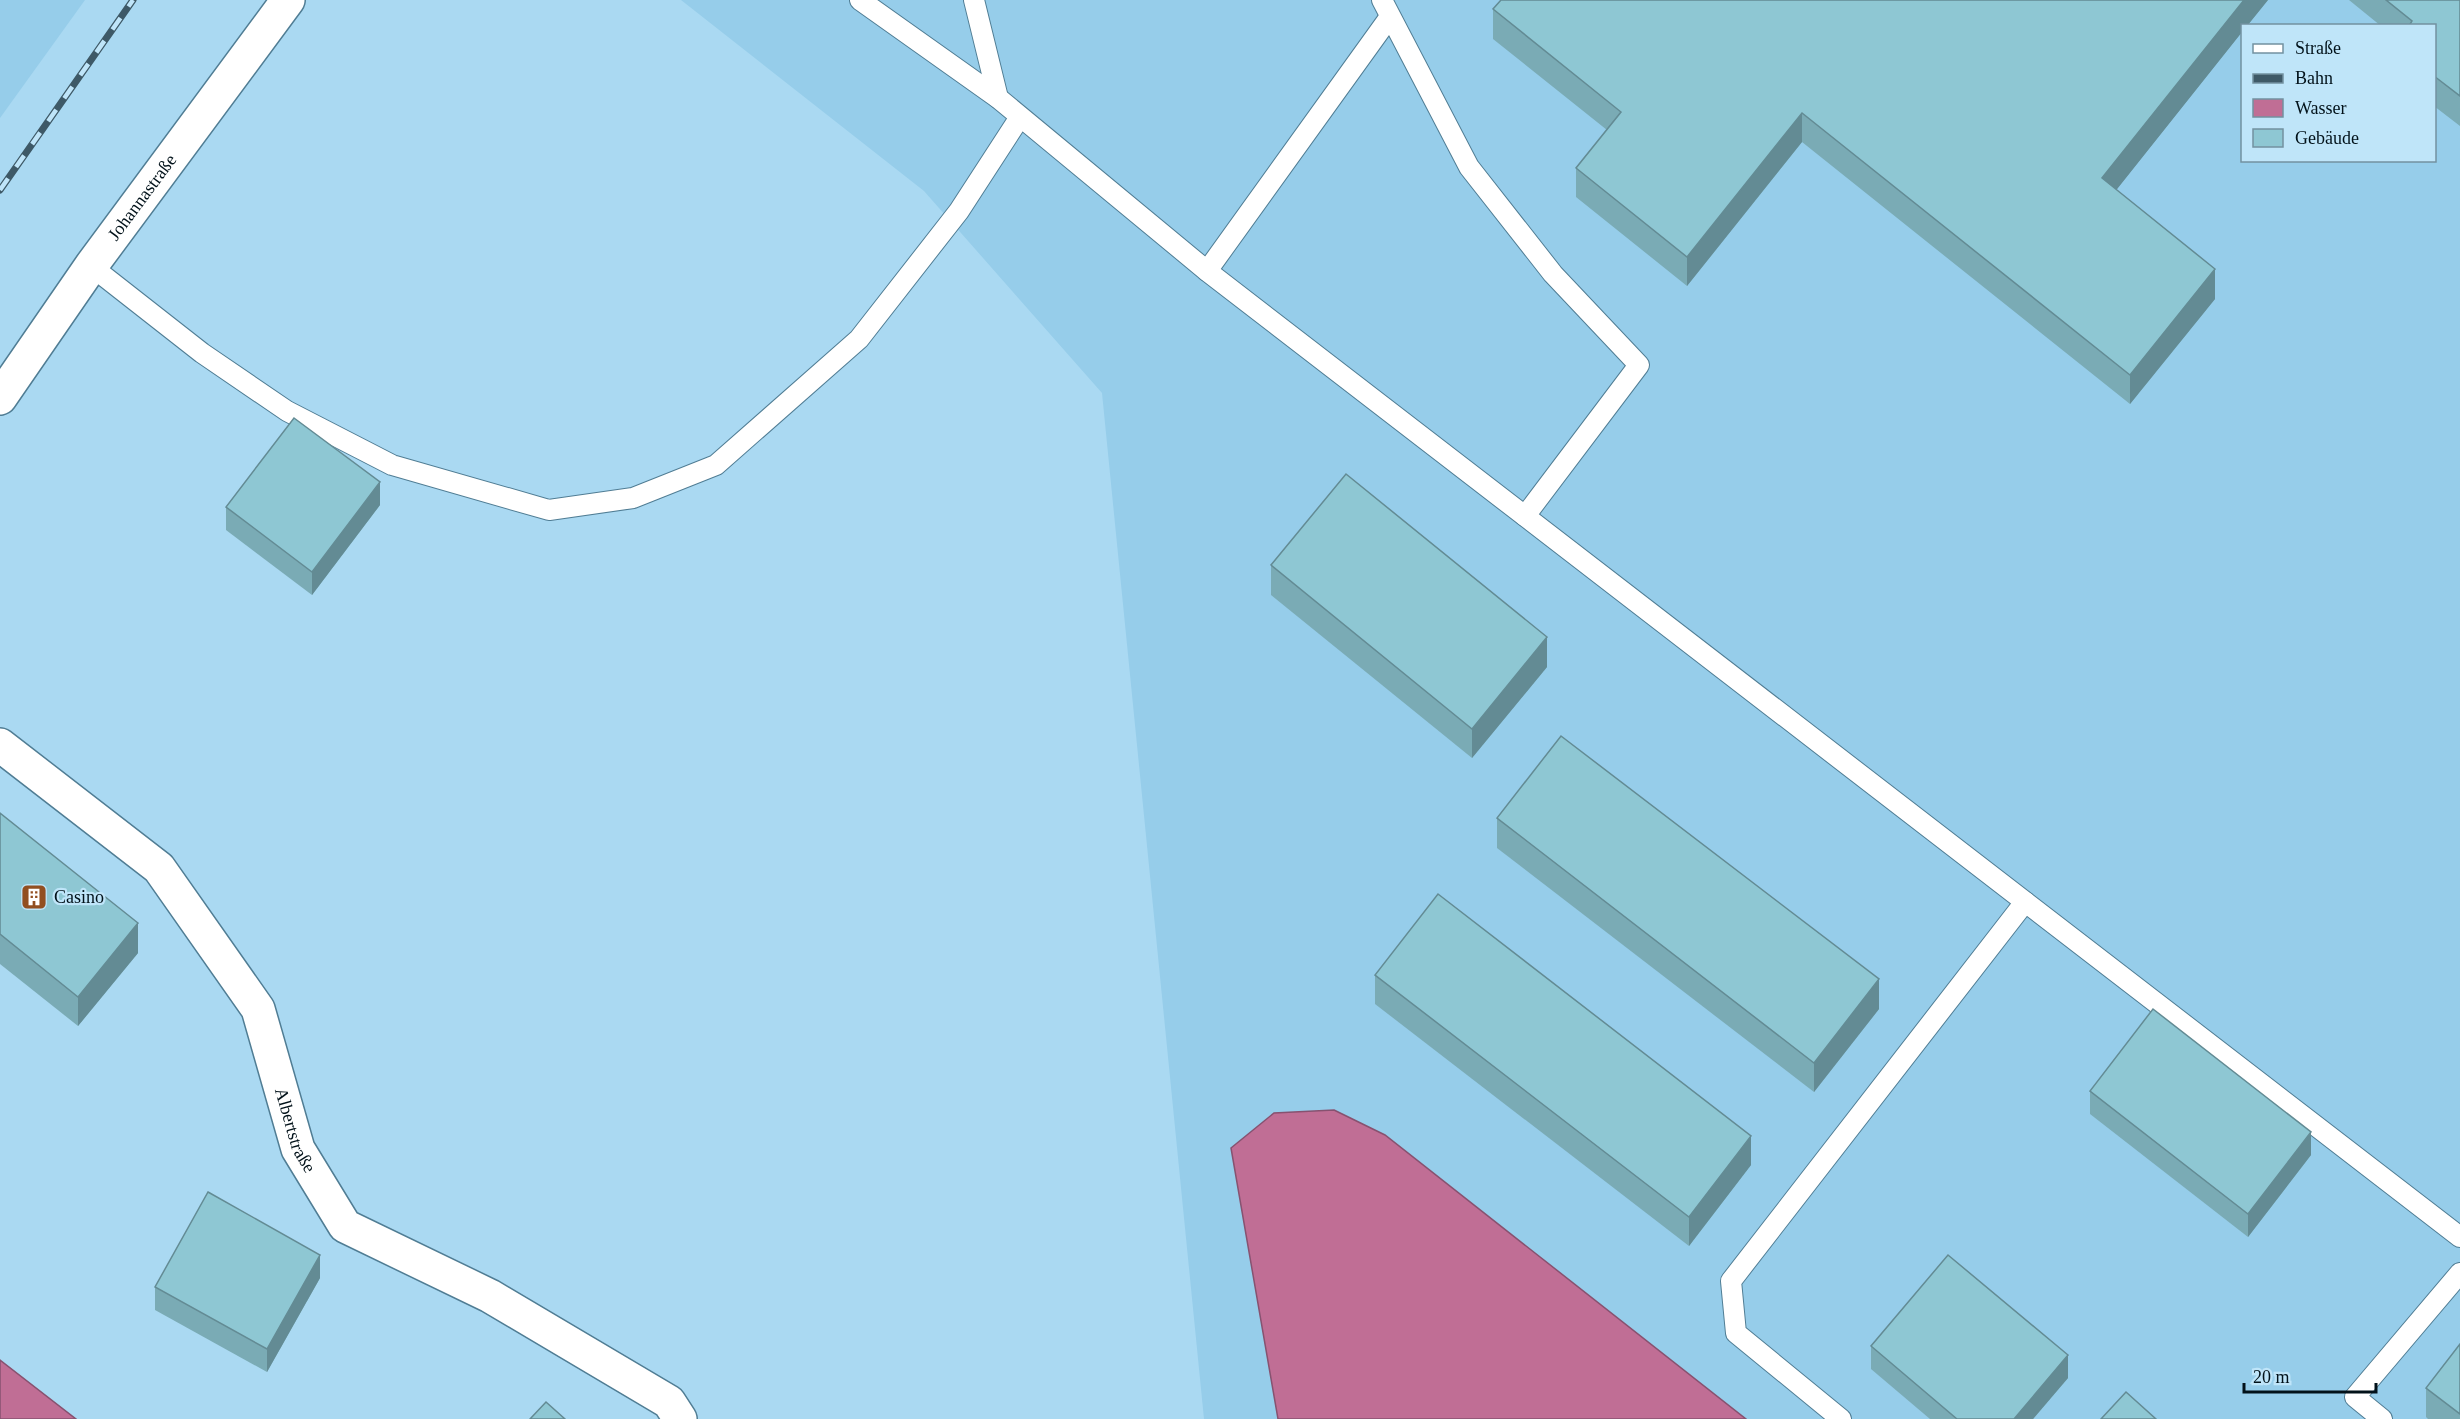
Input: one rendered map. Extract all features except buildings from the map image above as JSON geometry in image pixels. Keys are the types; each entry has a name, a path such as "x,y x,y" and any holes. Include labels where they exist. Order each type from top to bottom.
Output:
{"street":[{"name":"Johannastraße","path":"0,398 91,266 288,0"},
{"name":"Albertstraße","path":"0,745 159,868 258,1008 298,1149 345,1226 490,1296 669,1402 680,1419"}],"lane":[{"path":"861,0 998,98 1207,271 2460,1237"},
{"path":"974,0 998,98"},
{"path":"1207,271 1386,9 1469,166 1553,274 1639,364 1525,516"},
{"path":"91,266 202,353 286,411 392,465 549,510 633,498 716,465 859,339 959,211 1020,117"},
{"path":"1841,1419 1736,1333 1731,1281 2025,902"},
{"path":"2382,1419 2355,1396 2460,1273"}],"shaded area":[{"path":"0,0 85,0 0,118"},
{"path":"681,0 2460,0 2460,1419 1204,1419 1102,393 924,191"}],"water":[{"path":"1334,1110 1385,1135 1746,1419 1278,1419 1231,1148 1274,1113"},
{"path":"0,1360 76,1419 0,1419"}],"railway":[{"path":"0,190 133,0"}],"place":[{"name":"Casino","path":"34,897"}]}
